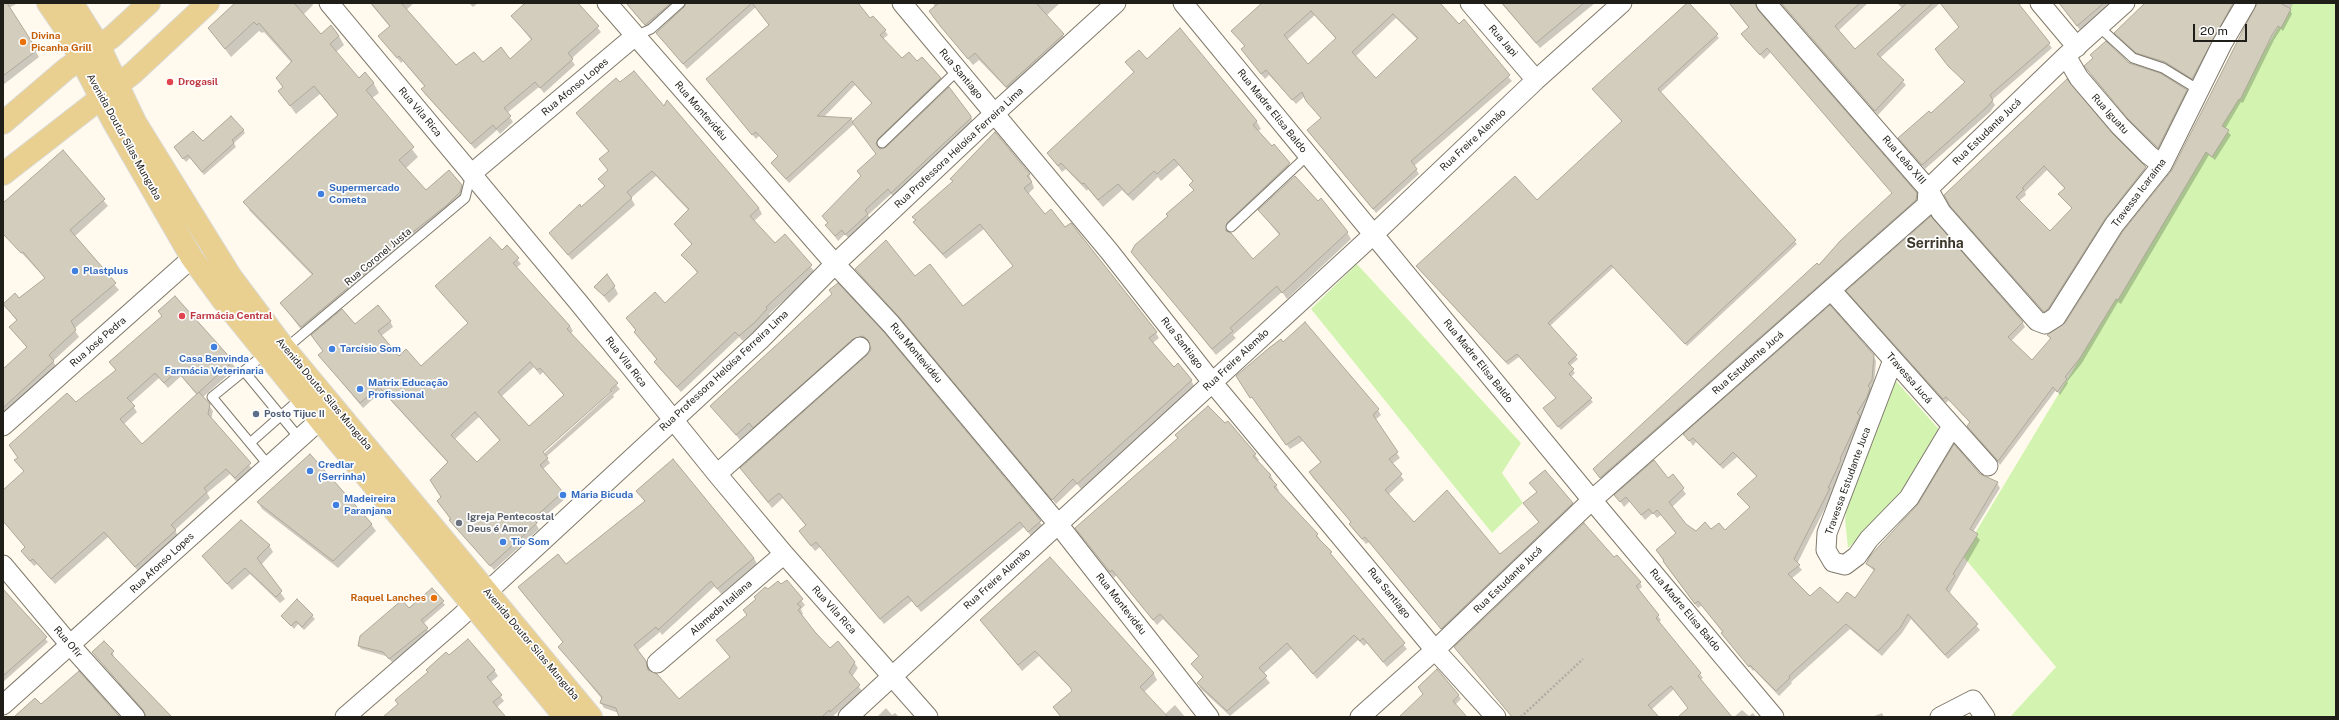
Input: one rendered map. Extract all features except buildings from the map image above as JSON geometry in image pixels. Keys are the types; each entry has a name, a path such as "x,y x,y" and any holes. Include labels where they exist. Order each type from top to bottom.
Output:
{"main road":[{"name":"Avenida Doutor Silas Munguba","path":"48,3 81,59 135,122 276,351 302,397 320,420 480,598 591,717"},
{"name":"Avenida Doutor Silas Munguba","path":"72,3 99,46 109,92 192,258 276,351 480,598 565,717"},
{"path":"3,123 99,46 149,3"},
{"path":"3,174 109,92 208,3"}],"street":[{"name":"Rua Vila Rica","path":"329,3 579,303 672,420 784,554 928,717"},
{"name":"Rua Montevidéu","path":"607,3 835,264 891,324 1058,524 1209,717"},
{"name":"Rua Santiago","path":"902,3 1109,251 1212,382 1435,650 1496,717"},
{"name":"Rua Professora Heloísa Ferreira Lima","path":"345,717 480,598 760,340 835,264 994,114 1116,3"},
{"name":"Rua Madre Elisa Baldo","path":"1183,3 1592,500 1774,717"},
{"name":"Rua Japi","path":"1470,3 1536,80"},
{"name":"Rua Freire Alemão","path":"848,717 1374,234 1536,80 1622,3"},
{"name":"Rua Leão XIII","path":"1766,3 1928,188 1941,212 2037,321"},
{"name":"Rua Iguatu","path":"2040,3 2072,52 2079,78 2120,126 2149,155 2162,164"},
{"name":"Rua Estudante Jucá","path":"1360,717 1435,650 1592,500 1927,205 1928,188 2125,3"},
{"name":"Travessa Icaraíma","path":"2037,321 2045,324 2056,317 2114,225 2162,164 2199,90 2246,3"},
{"name":"Rua Afonso Lopes","path":"471,174 635,36"},
{"name":"Rua José Pedra","path":"3,426 192,258"},
{"name":"Travessa Jucá","path":"1831,290 1952,428 1988,466"},
{"path":"717,474 860,348"},
{"name":"Travessa Estudante Juca","path":"1893,360 1827,533 1826,550 1833,562 1845,565 1857,556 1869,539 1909,498 1952,428"},
{"name":"Rua Afonso Lopes","path":"3,705 71,646 320,420"},
{"name":"Alameda Italiana","path":"657,663 784,554"},
{"name":"Rua Ofir","path":"3,565 71,646 135,717"},
{"path":"1940,717 1973,700 1985,717"}],"lane":[{"name":"Rua Afonso Lopes","path":"635,36 651,29 680,3"},
{"path":"2099,27 2133,58 2163,68 2199,90"},
{"path":"882,143 958,70"},
{"path":"1231,226 1308,155"},
{"name":"Rua Coronel Justa","path":"250,443 212,398 244,371 276,351 465,198 471,174"},
{"path":"244,371 300,439"},
{"path":"270,467 250,443 302,397"}],"path":[{"path":"1521,717 1583,659"}],"green space":[{"path":"2293,3 2336,3 2336,717 2010,717 2056,667 1962,555"},
{"path":"1357,264 1521,443 1502,473 1523,503 1492,533 1311,309"},
{"path":"1896,381 1944,435 1900,499 1848,548 1845,519 1851,481"}],"place":[{"name":"Divina Picanha Grill","path":"23,42"},
{"name":"Drogasil","path":"170,82"},
{"name":"Supermercado Cometa","path":"321,194"},
{"name":"Plastplus","path":"75,271"},
{"name":"Farmácia Central","path":"182,316"},
{"name":"Casa Benvinda Farmácia Veterinaria","path":"214,347"},
{"name":"Tarcísio Som","path":"332,349"},
{"name":"Matrix Educação Profissional","path":"360,389"},
{"name":"Posto Tijuc II","path":"256,414"},
{"name":"Credlar (Serrinha)","path":"310,471"},
{"name":"Maria Bicuda","path":"563,495"},
{"name":"Madeireira Paranjana","path":"336,505"},
{"name":"Igreja Pentecostal Deus é Amor","path":"459,523"},
{"name":"Tio Som","path":"503,542"},
{"name":"Raquel Lanches","path":"434,598"}],"district":[{"name":"Serrinha","path":"1935,244"}]}
